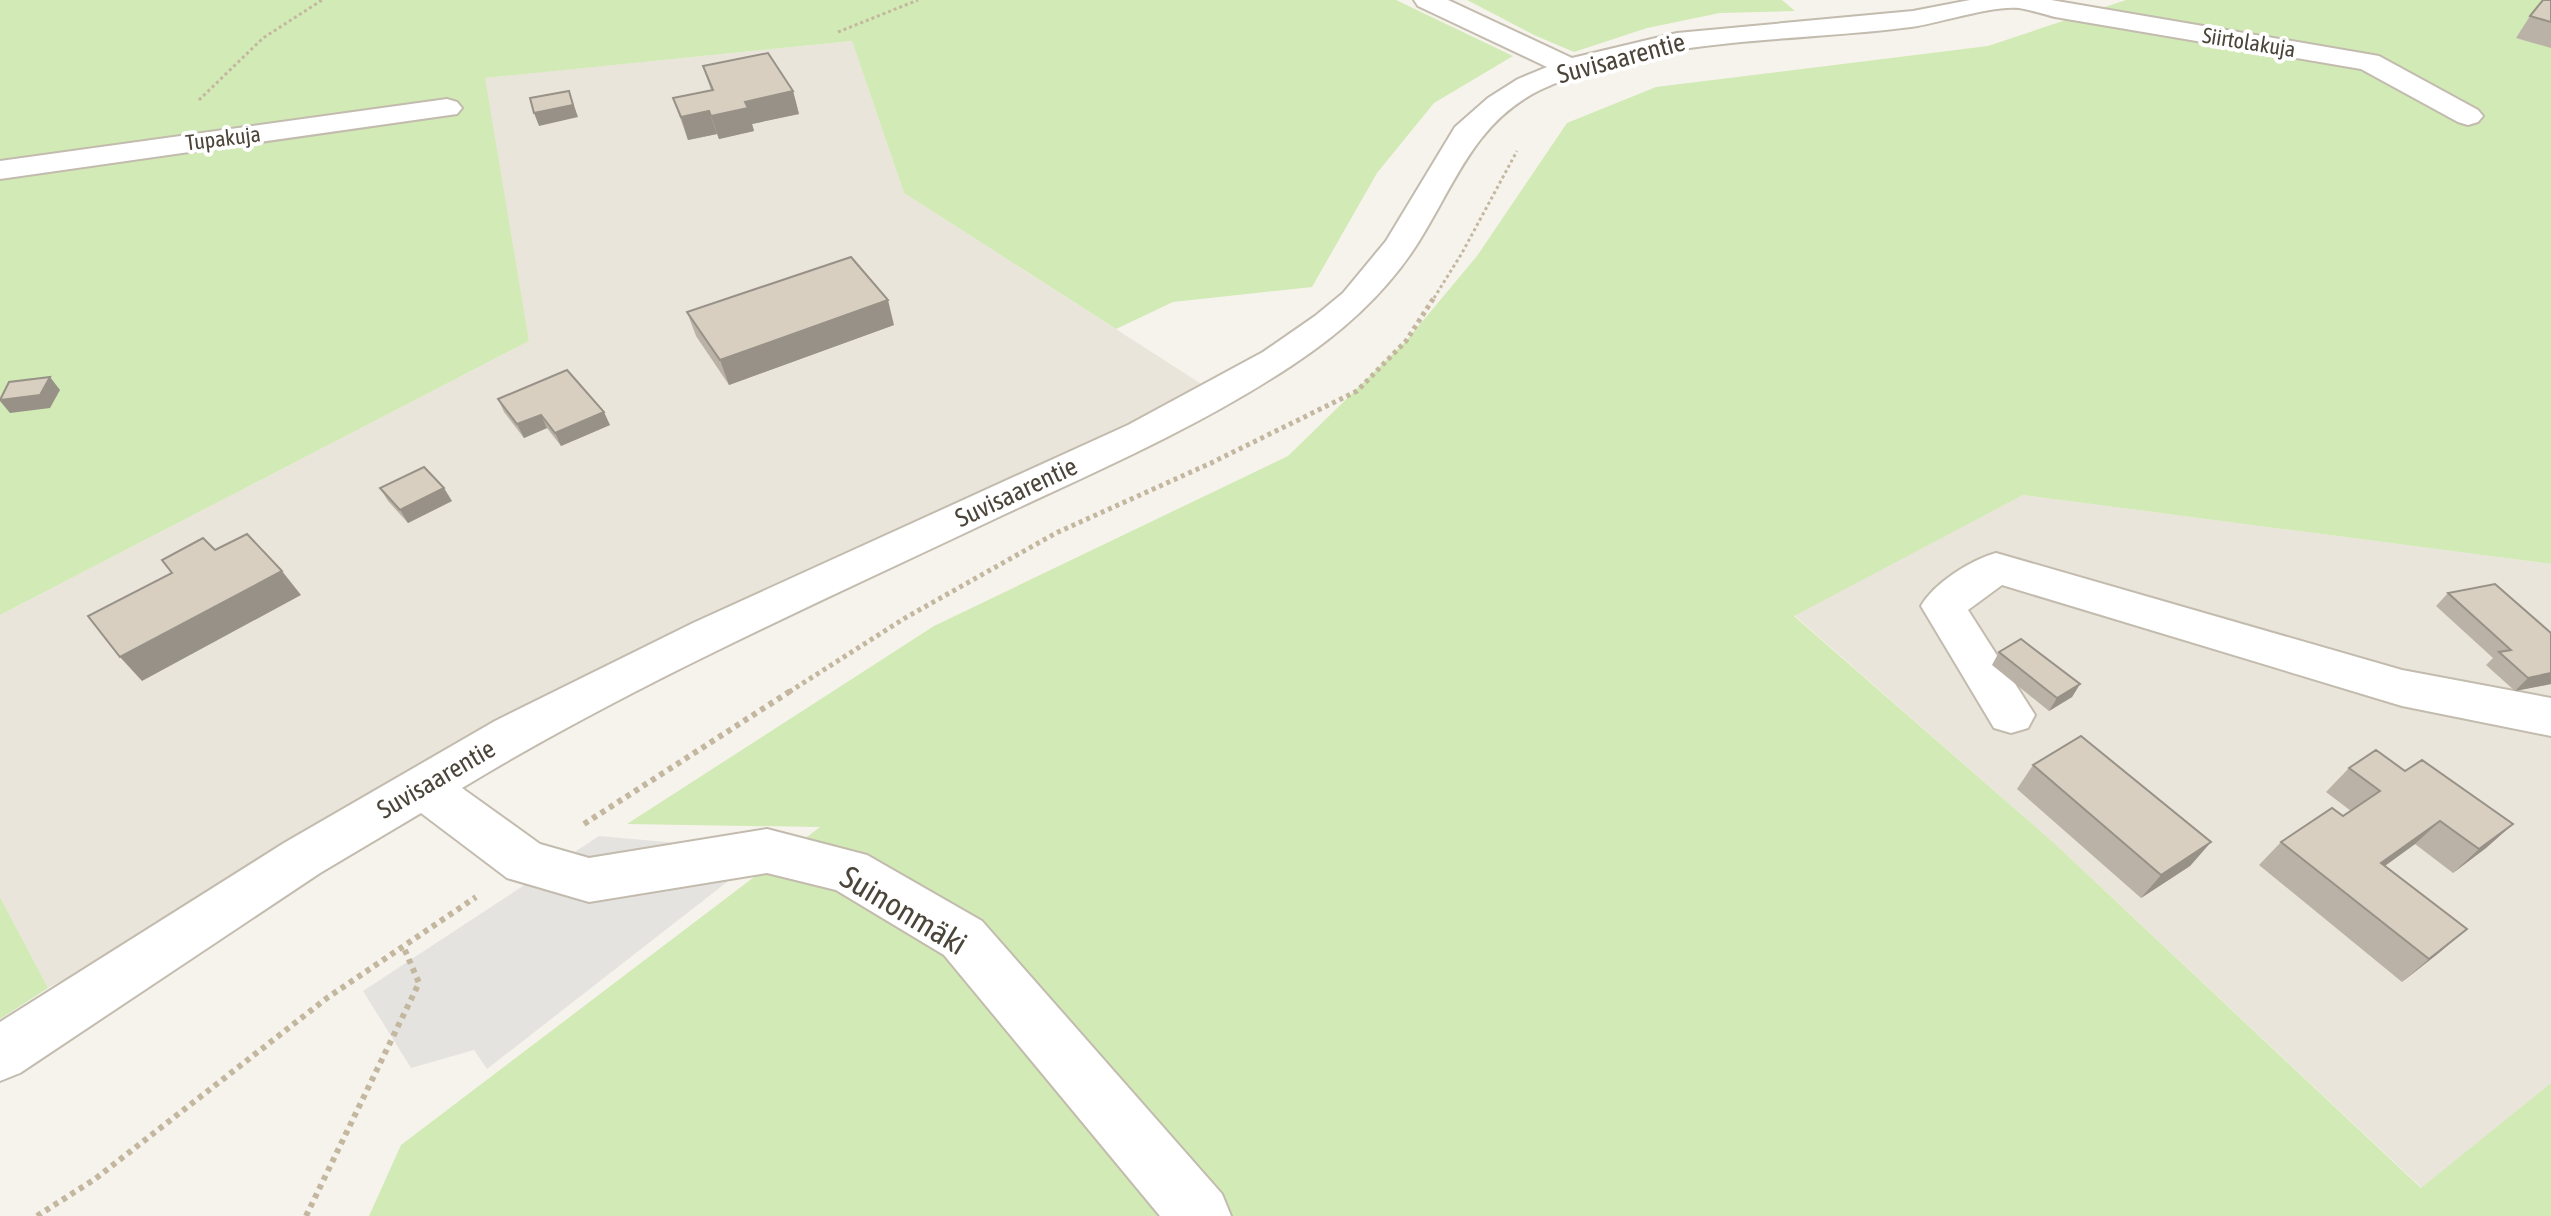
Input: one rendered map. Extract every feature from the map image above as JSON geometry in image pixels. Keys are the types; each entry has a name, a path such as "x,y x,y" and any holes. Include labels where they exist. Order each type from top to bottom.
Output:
{"street":[{"path":"1427,0 1569,67"},
{"name":"Suvisaarentie","path":"0,1054 302,858 512,734 709,635 1142,434 1276,360 1328,324 1355,300 1400,245 1433,184 1466,133 1498,104 1518,91 1569,67 1677,41 1913,19 2011,0"},
{"name":"Siirtolakuja","path":"2018,0 2055,9 2369,62 2468,116"},
{"name":"Tupakuja","path":"0,170 447,108"},
{"path":"2011,715 1943,606 1996,568 2402,688 2551,717"},
{"name":"Suinonmäki","path":"422,786 525,862 589,880 767,851 849,871 963,938 1200,1216"}],"path":[{"path":"198,101 263,38 322,0"},
{"path":"838,32 918,0"},
{"path":"37,1216 95,1179 327,998 525,862 762,708 933,603 1056,533 1211,463 1357,391 1406,341 1462,253 1522,145"},
{"path":"306,1216 419,983 404,948"}],"shaded area":[{"path":"852,41 904,193 1217,394 709,635 48,988 0,897 0,615 529,341 484,78"},
{"path":"2023,495 2551,564 2551,1083 2422,1188 2054,843 1794,615"},
{"path":"599,836 767,851 487,1069 474,1050 411,1068 363,991"}],"green space":[{"path":"0,0 1396,0 1513,56 1434,103 1377,173 1312,287 1173,302 1116,329 904,193 852,41 485,78 529,341 0,615"},
{"path":"1467,0 1782,0 1795,11 1720,13 1647,28 1574,52"},
{"path":"2126,0 2551,0 2551,564 2023,495 1794,616 2054,843 2421,1188 2551,1083 2551,1216 369,1216 401,1145 820,827 627,824 934,626 1288,456 1406,341 1477,256 1567,123 1656,87 1988,46"},
{"path":"0,897 48,988 0,1019"}],"building":[{"path":"2543,0 2551,0 2551,22 2530,16"},
{"path":"768,53 793,91 745,102 748,108 711,116 709,111 681,117 673,98 713,90 703,66"},
{"path":"569,91 573,105 534,113 530,98"},
{"path":"851,257 888,300 720,360 687,312"},
{"path":"567,370 604,412 555,433 541,415 517,424 498,399"},
{"path":"50,377 40,395 0,400 9,382"},
{"path":"424,467 444,488 400,510 380,488"},
{"path":"247,534 282,571 120,657 88,616 172,573 162,560 203,538 215,550"},
{"path":"2495,584 2551,633 2551,673 2528,678 2499,652 2511,650 2448,593"},
{"path":"2021,639 2080,684 2057,698 1999,652"},
{"path":"2081,736 2211,842 2161,875 2033,765"},
{"path":"2376,750 2405,771 2422,760 2513,824 2479,849 2440,821 2381,863 2467,929 2429,959 2281,842 2332,808 2343,816 2380,791 2349,768"}]}
